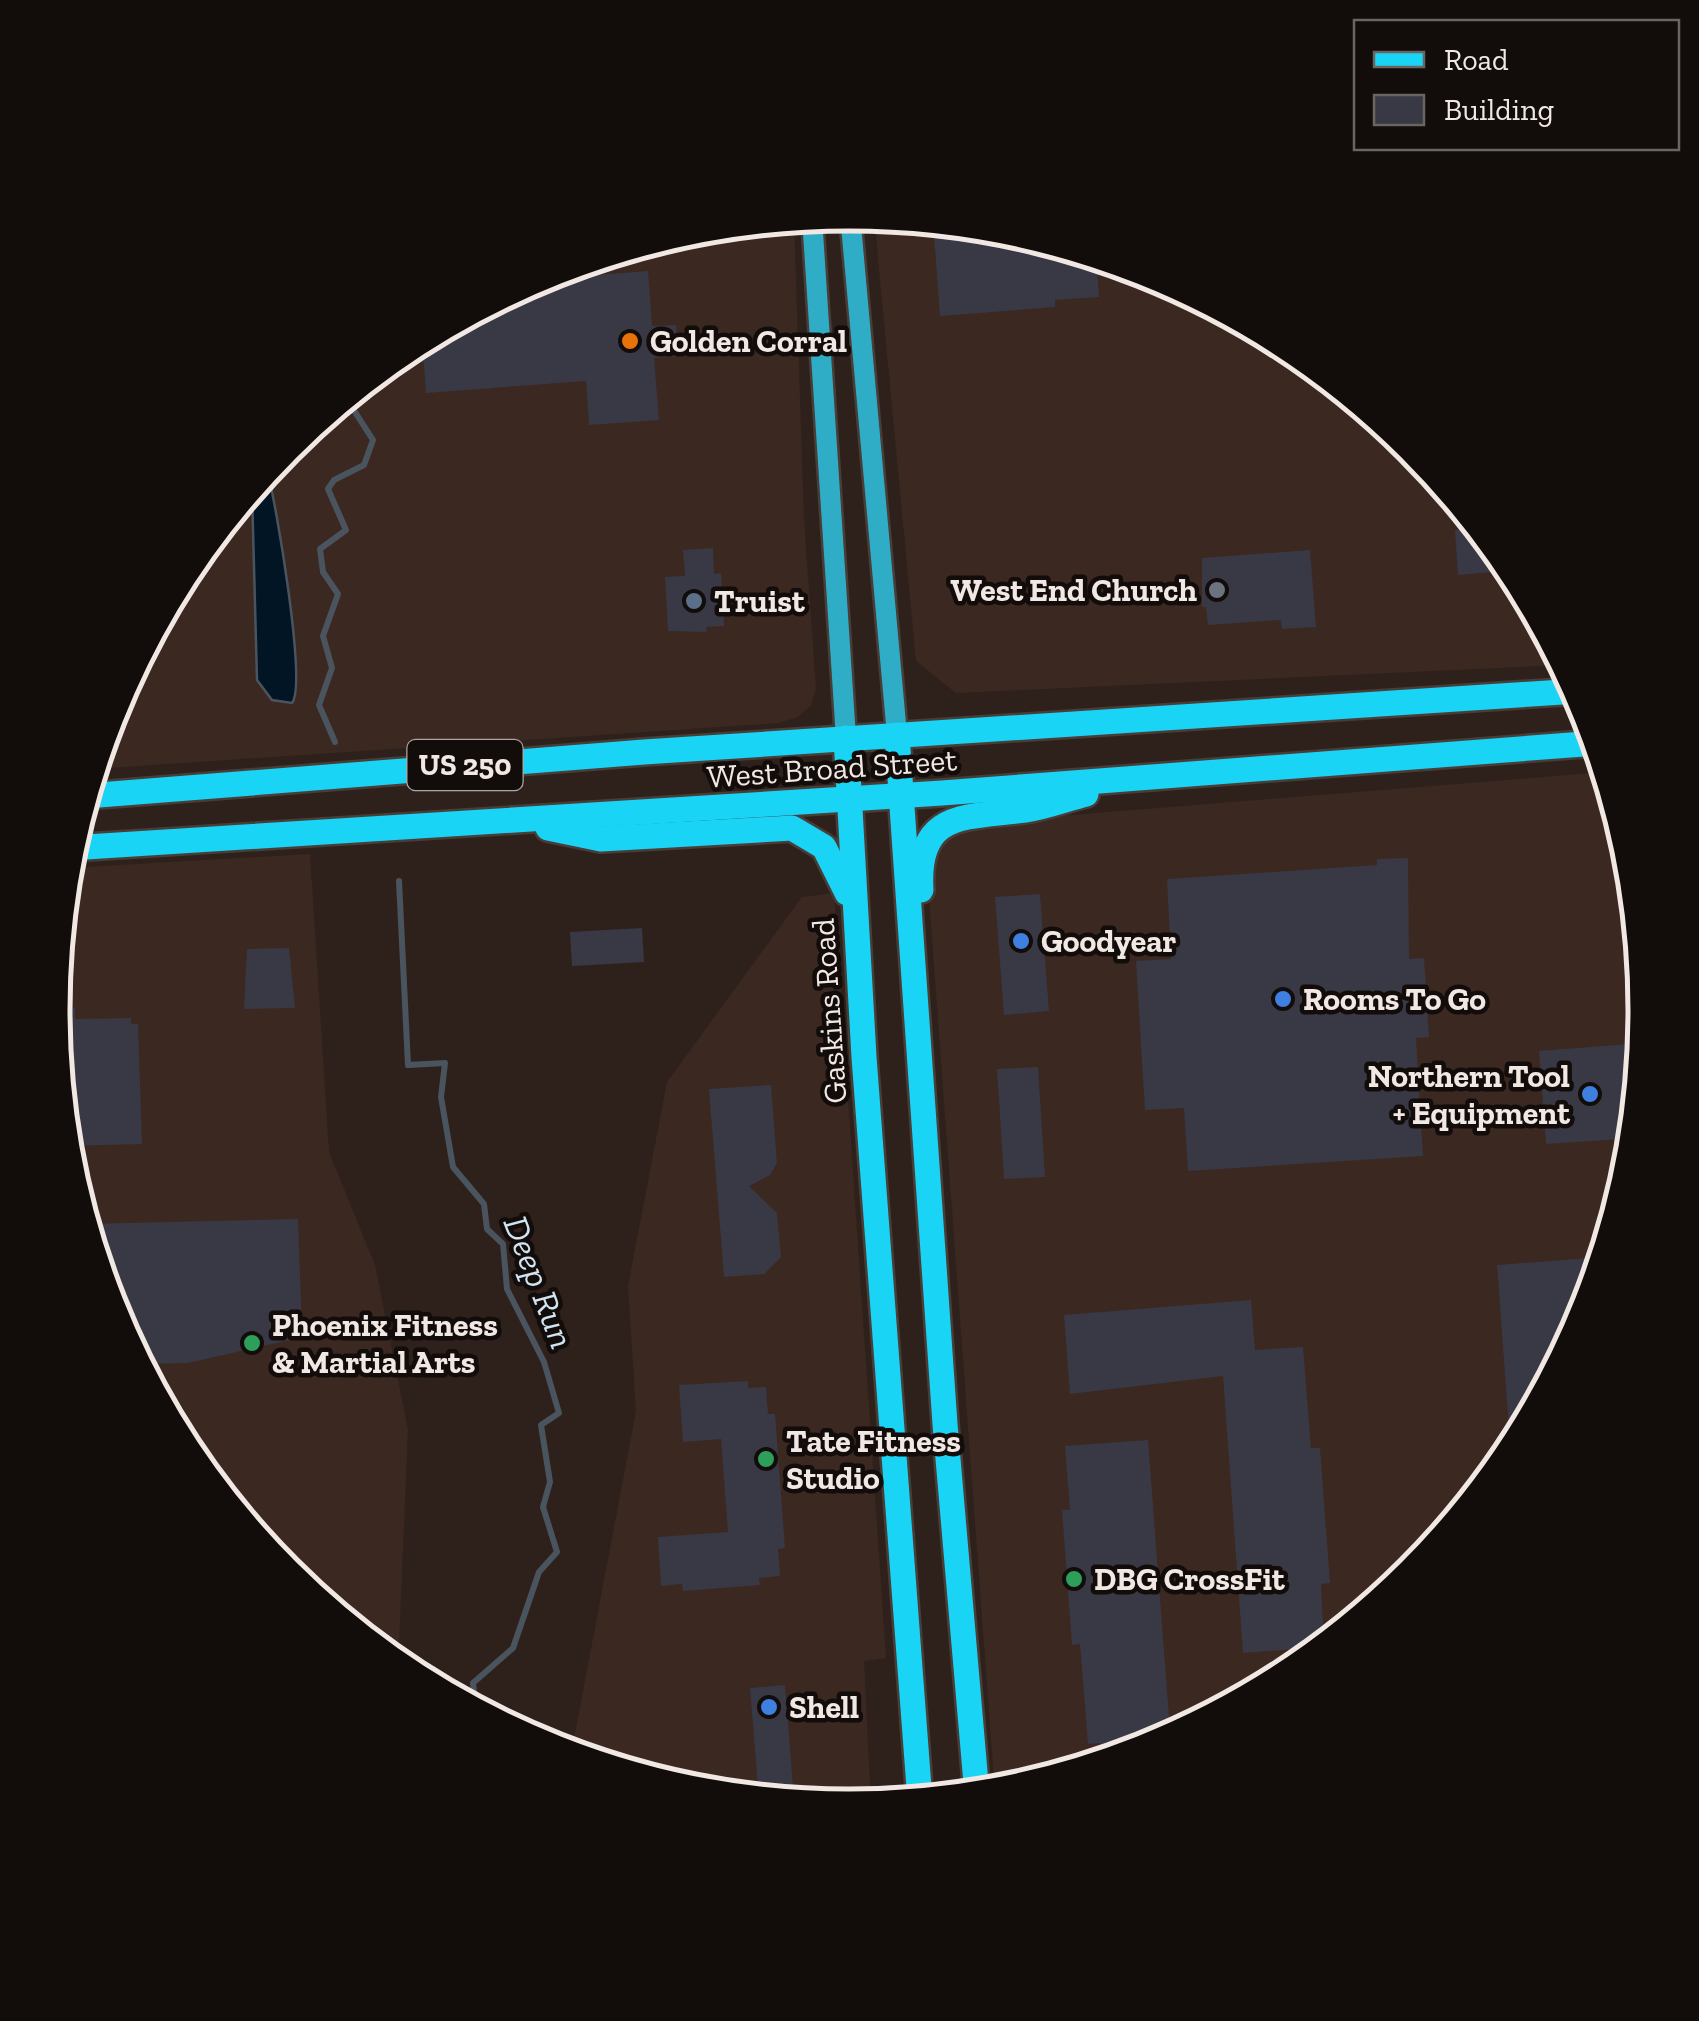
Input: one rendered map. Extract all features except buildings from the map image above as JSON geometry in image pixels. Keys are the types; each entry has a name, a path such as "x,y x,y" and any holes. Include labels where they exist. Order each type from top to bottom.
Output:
{"main road":[{"path":"852,231 897,735 977,1779"},
{"name":"Gaskins Road","path":"813,232 855,912 919,1786"},
{"name":"West Broad Street","path":"101,795 846,738 1561,693"},
{"name":"West Broad Street","path":"88,847 900,796 1582,744"},
{"path":"918,1044 928,993 921,864 934,834 965,815 1027,810 1145,779"},
{"path":"519,821 601,840 792,828 824,847 855,912"}],"shaded area":[{"path":"876,232 1002,246 1100,272 1194,311 1283,362 1363,424 1436,497 1498,577 1549,666 956,693 916,661"},
{"path":"794,233 804,520 816,688 811,705 798,717 779,723 109,768 150,666 201,577 298,459 375,392 460,335 551,290 599,272 697,246"},
{"path":"1592,773 1614,858 1629,1010 1614,1163 1588,1261 1570,1309 1525,1400 1498,1444 1436,1524 1363,1597 1283,1659 1239,1686 1148,1731 1100,1749 994,1776 927,871 944,838 972,823"},
{"path":"310,854 329,1152 375,1265 408,1430 399,1646 298,1562 231,1485 174,1400 129,1309 97,1212 77,1112 70,1010 84,867"},
{"path":"834,893 886,1658 864,1661 870,1789 799,1788 697,1775 574,1740 636,1411 628,1286 667,1082 802,897"}],"water":[{"path":"271,488 293,629 296,689 292,703 272,700 257,680 252,510"}],"waterway":[{"name":"Deep Run","path":"335,742 319,705 332,668 323,636 338,594 323,572 320,549 346,530 328,489 334,480 364,465 373,440 353,410"},
{"name":"Deep Run","path":"399,881 408,1065 445,1063 441,1097 453,1167 484,1204 487,1229 503,1244 507,1289 544,1362 559,1413 541,1425 550,1482 543,1507 557,1552 539,1572 513,1648 473,1683 474,1694"}],"place":[{"name":"Golden Corral","path":"630,341"},
{"name":"West End Church","path":"1217,590"},
{"name":"Truist","path":"694,601"},
{"name":"Goodyear","path":"1021,941"},
{"name":"Rooms To Go","path":"1283,999"},
{"name":"Northern Tool + Equipment","path":"1590,1094"},
{"name":"Phoenix Fitness & Martial Arts","path":"252,1343"},
{"name":"Tate Fitness Studio","path":"766,1459"},
{"name":"DBG CrossFit","path":"1074,1579"},
{"name":"Shell","path":"769,1707"}]}
